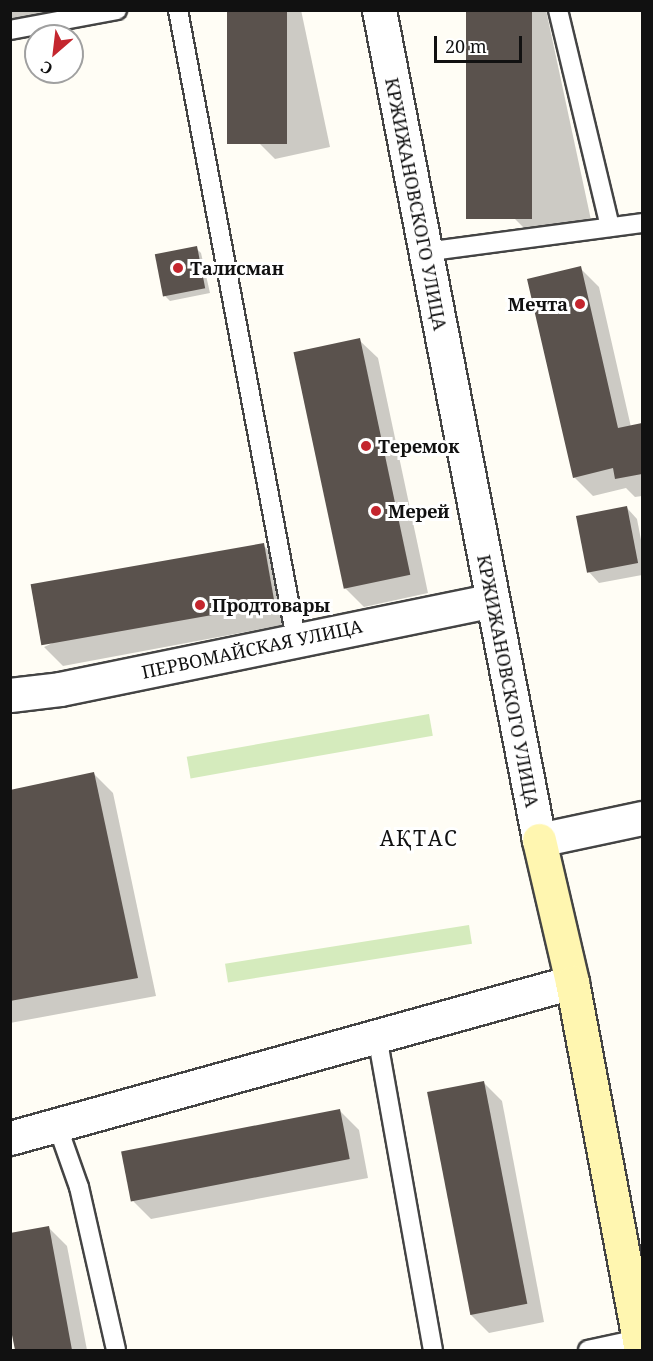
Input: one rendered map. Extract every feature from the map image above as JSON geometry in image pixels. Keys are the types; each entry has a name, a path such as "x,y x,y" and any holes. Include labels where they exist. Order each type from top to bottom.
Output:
{"street":[{"name":"КРЖИЖАНОВСКОГО УЛИЦА","path":"379,10 539,840 572,982 640,1345"},
{"name":"ПЕРВОМАЙСКАЯ УЛИЦА","path":"10,695 60,689 492,600"},
{"path":"539,840 642,818"},
{"path":"10,1138 572,982"}],"lane":[{"path":"10,30 117,10"},
{"path":"178,10 296,639"},
{"path":"558,10 610,228"},
{"path":"425,252 642,223"},
{"path":"377,1036 433,1350"},
{"path":"57,1125 79,1187 116,1350"},
{"path":"588,1350 640,1345"}],"green space":[{"path":"429,714 433,736 191,778 187,757"},
{"path":"469,925 472,944 228,982 225,964"}],"building":[{"path":"227,10 287,10 287,144 227,144"},
{"path":"466,10 532,10 532,219 466,219"},
{"path":"197,246 205,288 163,296 155,254"},
{"path":"581,266 618,428 642,423 642,474 615,479 613,468 573,478 527,279"},
{"path":"360,338 410,575 344,589 293,352"},
{"path":"627,506 638,563 587,573 576,516"},
{"path":"264,543 275,604 41,645 31,584"},
{"path":"94,772 138,978 10,1001 10,790"},
{"path":"484,1081 527,1304 470,1315 427,1092"},
{"path":"340,1109 350,1159 131,1202 121,1152"},
{"path":"49,1226 72,1350 15,1350 10,1325 10,1233"}],"place":[{"name":"Талисман","path":"178,268"},
{"name":"Мечта","path":"580,304"},
{"name":"Теремок","path":"366,446"},
{"name":"Мерей","path":"376,511"},
{"name":"Продтовары","path":"200,605"}],"district":[{"name":"АҚТАС","path":"419,838"}]}
